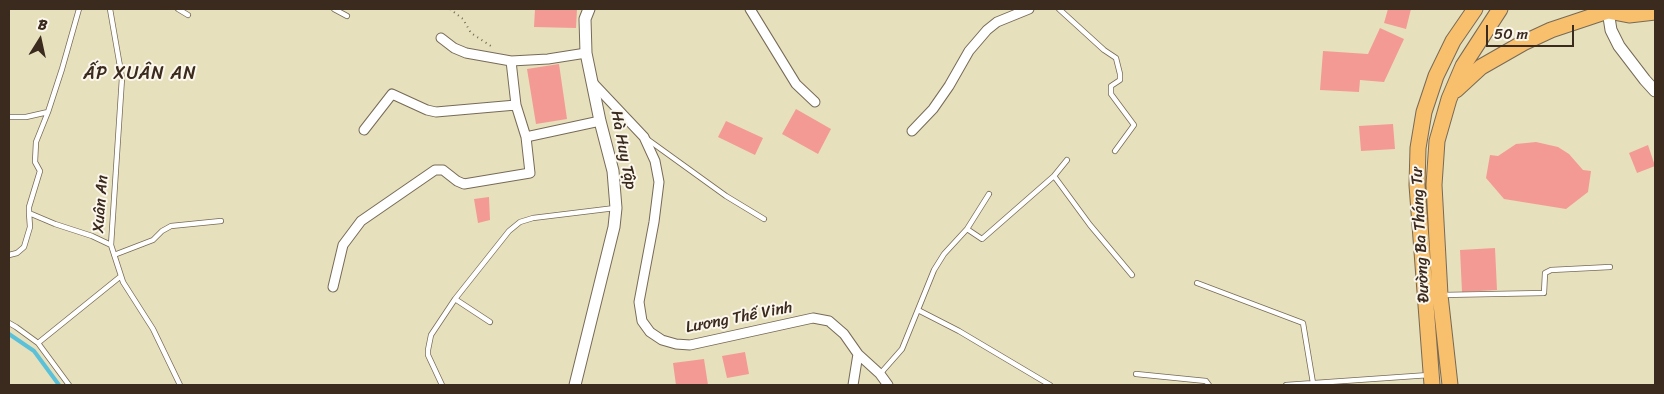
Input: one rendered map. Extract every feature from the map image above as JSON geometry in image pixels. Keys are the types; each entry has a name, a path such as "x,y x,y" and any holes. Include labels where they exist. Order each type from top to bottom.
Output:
{"main road":[{"path":"1459,31 1461,9"},
{"name":"Đường Ba Tháng Tư","path":"1432,380 1417,176 1420,130 1429,94 1444,58 1459,31 1475,9"},
{"name":"Đường Ba Tháng Tư","path":"1450,385 1440,295 1434,178 1437,142 1449,99 1463,66 1500,9"},
{"path":"1429,94 1449,99 1463,82 1481,67 1498,56 1551,30 1608,10 1629,15 1655,12"}],"street":[{"name":"Hà Huy Tập","path":"575,385 614,227 616,208 613,171 600,121 586,53 585,19 589,9"},
{"path":"750,9 796,84 815,102"},
{"path":"912,132 933,109 970,51 987,30 997,22 1028,9"},
{"path":"1608,10 1611,30 1619,46 1655,91"},
{"path":"441,38 466,54 511,61 548,59 586,53"},
{"path":"333,287 343,245 356,227 367,215 439,168 457,182 464,184 530,173 526,137 516,105 511,61"},
{"name":"Lương Thế Vinh","path":"592,83 644,137 655,161 660,182 639,302 642,321 650,332 662,340 690,345 813,318 829,321 844,334 858,354 880,374 888,385"},
{"path":"364,130 392,94 427,110 436,112 516,105"},
{"path":"526,137 600,121"},
{"path":"853,385 858,354"}],"lane":[{"path":"9,255 17,253 24,247 30,227 29,213 40,171 35,162 36,142 48,112 79,9"},
{"name":"Xuân An","path":"110,9 122,78 111,245 123,282 160,341 180,385"},
{"path":"178,9 188,15"},
{"path":"334,9 347,16"},
{"path":"1059,9 1104,50 1116,58 1120,80 1111,86 1111,94 1134,125 1115,151"},
{"path":"9,117 26,117 48,112"},
{"path":"644,137 726,196 764,219"},
{"path":"967,229 982,240 1054,176 1067,160"},
{"path":"1054,176 1090,225 1132,275"},
{"path":"880,374 902,349 939,262 967,229 988,194"},
{"path":"442,385 434,370 428,350 435,328 455,298 508,231 520,222 533,218 616,208"},
{"path":"29,213 111,245"},
{"path":"114,255 153,240 162,231 171,226 221,221"},
{"path":"1440,295 1544,293 1545,273 1551,270 1610,267"},
{"path":"38,343 121,276"},
{"path":"1197,283 1303,323 1313,384"},
{"path":"455,298 490,322"},
{"path":"918,310 959,331 1050,385"},
{"path":"9,323 38,343 69,385"},
{"path":"1136,374 1206,381 1209,385"},
{"path":"1286,385 1432,380"}],"path":[{"path":"450,9 463,19 472,33 511,61"}],"building":[{"path":"535,9 577,9 576,28 534,27"},
{"path":"1388,9 1411,9 1406,29 1384,23"},
{"path":"1380,28 1404,39 1384,82 1360,80 1359,92 1320,90 1323,51 1368,54"},
{"path":"559,64 567,119 536,124 527,69"},
{"path":"796,109 831,129 818,154 782,134"},
{"path":"726,121 763,138 755,155 718,137"},
{"path":"1393,124 1395,149 1361,151 1359,126"},
{"path":"1536,142 1558,147 1569,154 1583,170 1591,171 1588,192 1566,209 1504,199 1486,178 1490,155 1498,156 1516,144"},
{"path":"1648,145 1655,166 1637,173 1629,153"},
{"path":"489,197 490,220 478,223 474,199"},
{"path":"1495,248 1497,290 1462,292 1460,250"},
{"path":"745,352 749,374 727,378 722,356"},
{"path":"704,359 708,385 676,385 673,363"}],"waterway":[{"path":"9,334 34,351 59,385"}],"district":[{"name":"ẤP XUÂN AN","path":"140,74"}]}
